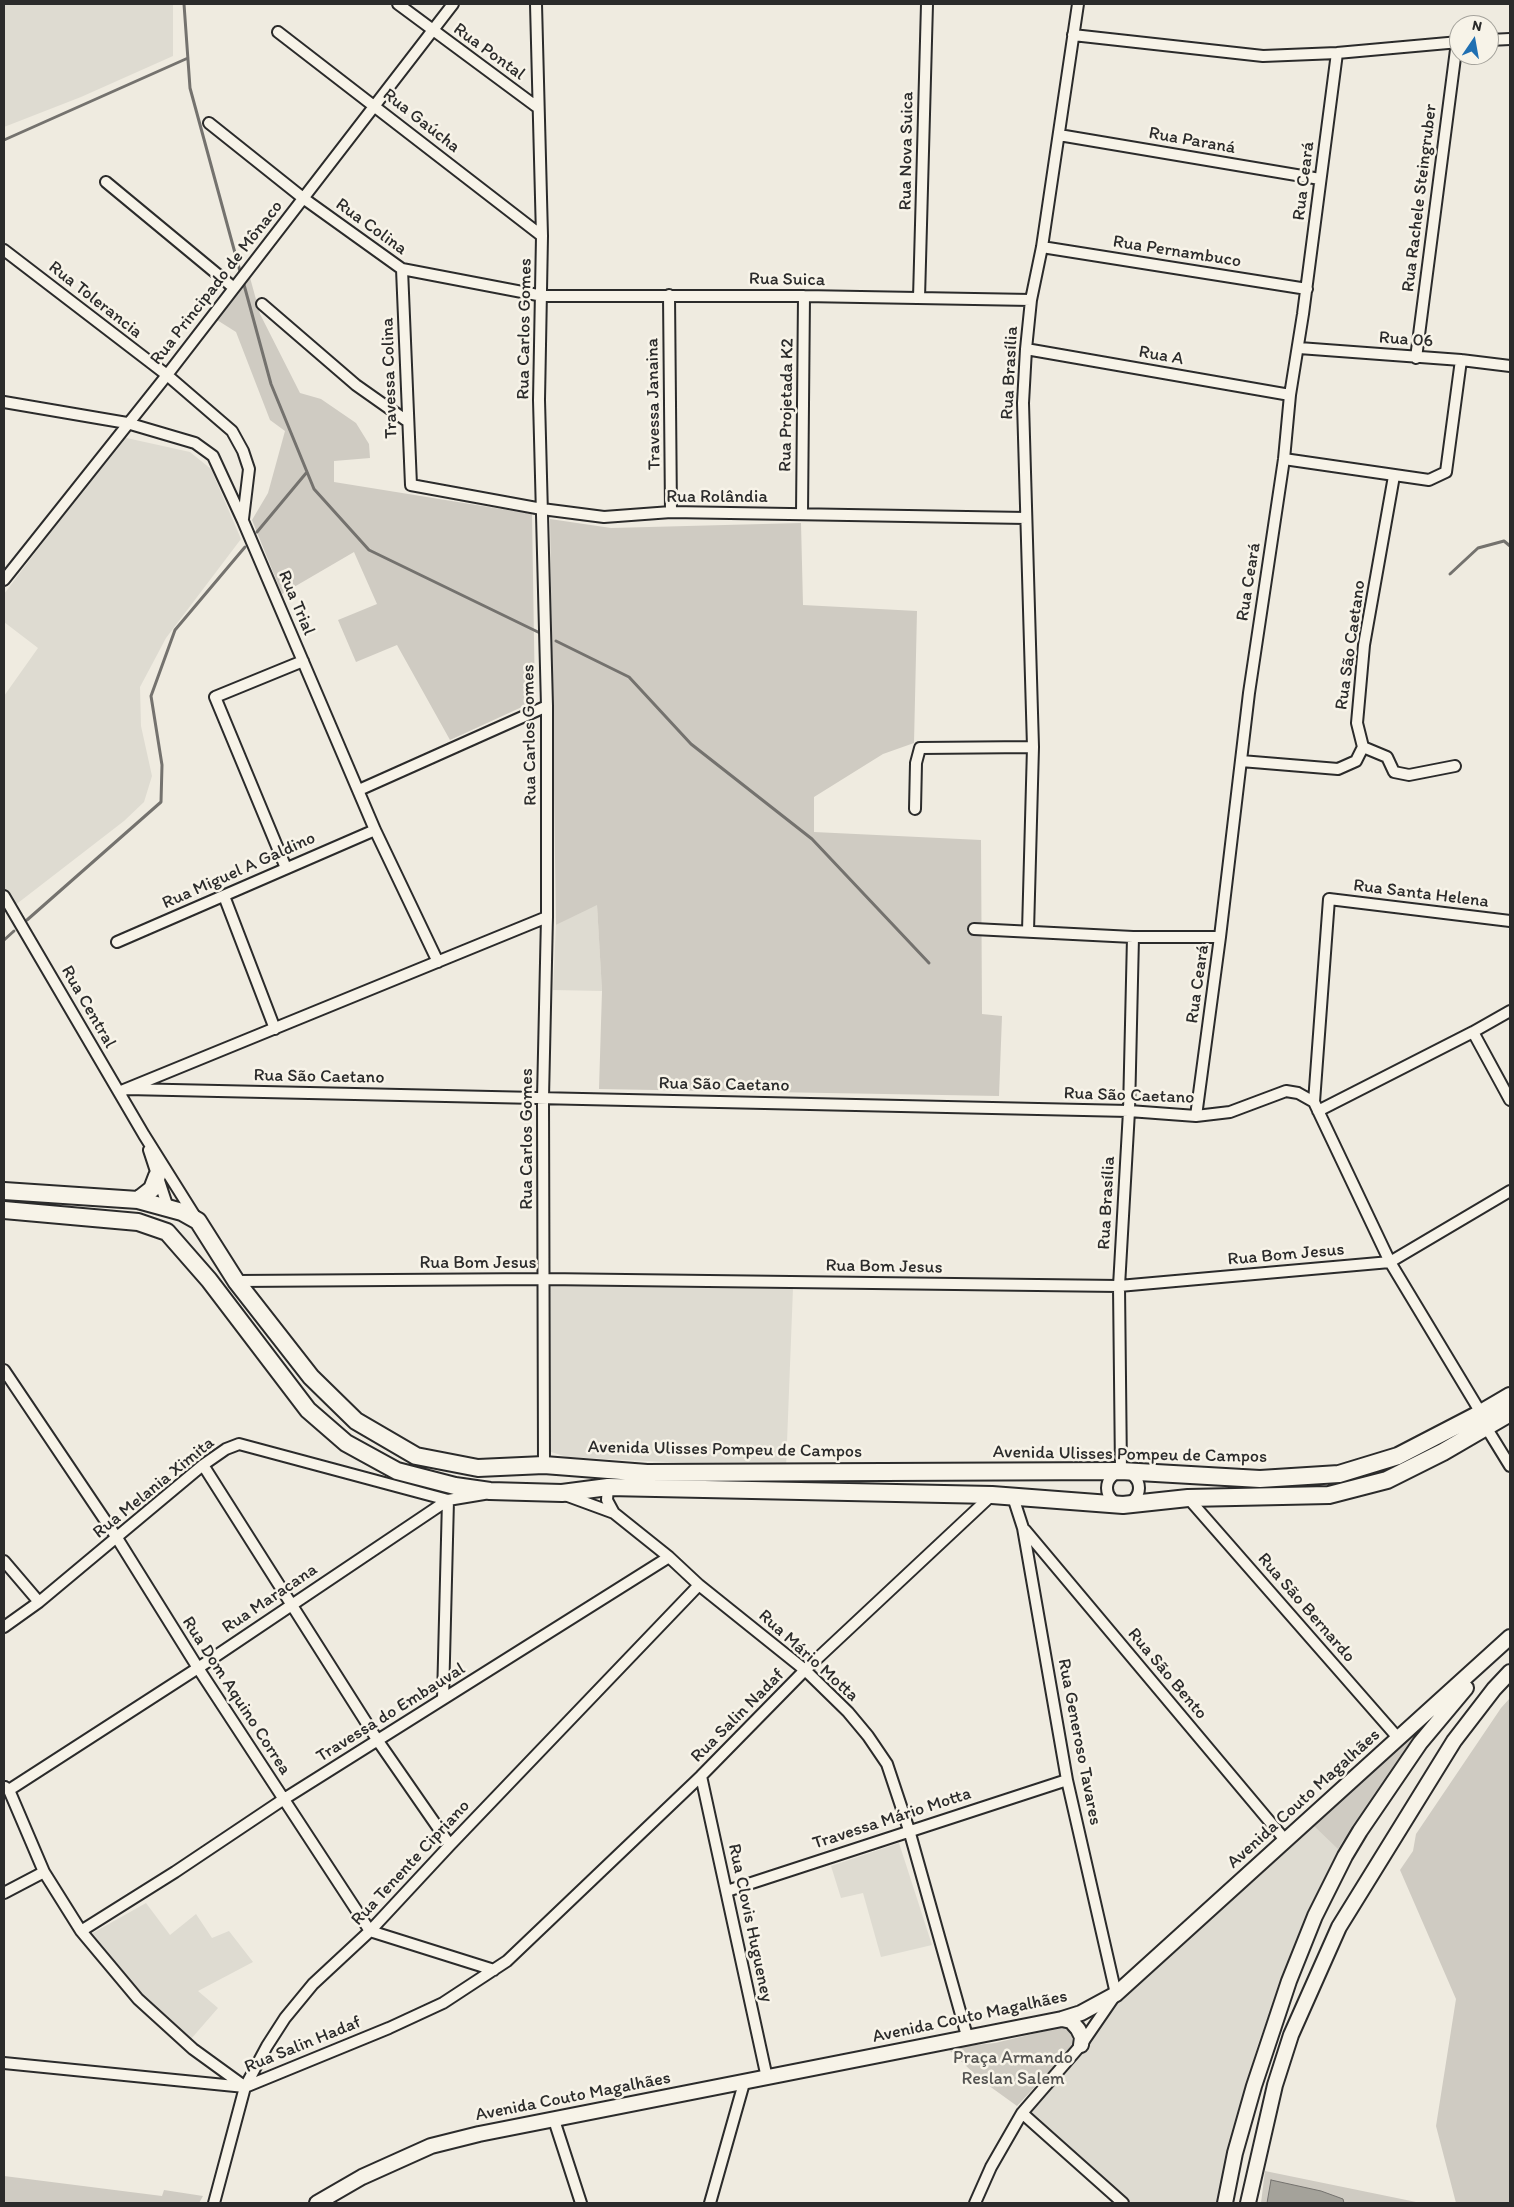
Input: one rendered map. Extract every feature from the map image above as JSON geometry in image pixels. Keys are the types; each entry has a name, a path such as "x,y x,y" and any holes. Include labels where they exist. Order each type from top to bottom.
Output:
{"main road":[{"path":"138,1200 152,1189 158,1176"},
{"path":"4,1191 138,1200 182,1212 198,1221"},
{"path":"167,1232 164,1224 168,1208"},
{"name":"Avenida Ulisses Pompeu de Campos","path":"4,1210 138,1222 167,1232 209,1280 308,1410 346,1443 397,1471 455,1486 490,1491 562,1493 608,1487 992,1495 1123,1505 1188,1498 1329,1495 1387,1480 1443,1452 1510,1396"},
{"name":"Avenida Ulisses Pompeu de Campos","path":"198,1221 236,1281 311,1377 356,1421 416,1456 478,1468 544,1465 647,1473 1121,1471 1250,1478 1339,1474 1398,1456 1483,1420 1510,1413"},
{"path":"209,1280 222,1285 236,1281"},
{"path":"544,1465 543,1477 548,1488 562,1493"},
{"path":"1225,2203 1235,2153 1268,2039 1289,1981 1316,1916 1345,1856 1420,1744 1510,1638"},
{"name":"Avenida Couto Magalhães","path":"317,2203 362,2177 431,2146 967,2036 1062,2019 1081,2013 1116,1994 1510,1638"},
{"path":"1248,2203 1275,2085 1291,2035 1339,1927 1454,1740 1494,1689 1510,1672"},
{"path":"1062,2019 1071,2021 1078,2029 1082,2037 1082,2045"}],"street":[{"name":"Rua Pontal","path":"398,4 537,107"},
{"name":"Rua Principado de Mônaco","path":"4,580 167,375 453,4"},
{"name":"Rua Carlos Gomes","path":"536,4 537,107 542,236 539,400 547,706 547,917 543,1098 544,1465"},
{"name":"Rua Nova Suica","path":"919,298 927,4"},
{"name":"Rua Brasília","path":"1028,931 1033,747 1023,403 1031,300 1042,247 1078,4"},
{"name":"Rua Gaúcha","path":"278,32 375,105 542,236"},
{"path":"1073,36 1263,56 1337,53 1449,43"},
{"name":"Rua Ceará","path":"1196,1116 1220,937 1249,693 1284,459 1290,395 1299,348 1337,53"},
{"name":"Rua Rachele Steingruber","path":"1416,358 1455,65"},
{"name":"Rua Colina","path":"209,123 303,198 402,269 542,296"},
{"name":"Rua Paraná","path":"1059,135 1320,179"},
{"path":"106,182 235,286"},
{"name":"Rua Pernambuco","path":"1042,247 1307,289"},
{"name":"Rua Tolerancia","path":"4,250 167,375 232,432 243,451 249,469 243,521"},
{"name":"Travessa Colina","path":"402,269 410,485"},
{"name":"Travessa Janaina","path":"669,295 671,512"},
{"name":"Rua Suica","path":"542,296 804,296 1031,300"},
{"name":"Rua Projetada K2","path":"802,514 804,296"},
{"path":"262,304 356,385 407,421"},
{"name":"Rua 06","path":"1299,348 1461,360 1510,366"},
{"name":"Rua A","path":"1026,349 1290,395"},
{"path":"1284,459 1429,480 1446,472 1461,360"},
{"name":"Rua Trial","path":"4,402 127,423 195,443 213,456 243,521 375,830 438,962"},
{"name":"Rua São Caetano","path":"1363,747 1357,723 1363,654 1394,476"},
{"name":"Rua Rolândia","path":"410,485 542,509 604,517 671,512 1026,518"},
{"path":"286,868 215,697 303,661"},
{"path":"359,790 547,706"},
{"path":"915,809 916,763 920,748 1033,747"},
{"path":"1241,762 1338,769 1356,762 1363,747 1387,757 1394,772 1409,775 1455,766"},
{"name":"Rua Miguel A Galdino","path":"117,942 375,830"},
{"name":"Rua Central","path":"4,896 123,1090 144,1135 168,1208"},
{"path":"224,896 275,1030"},
{"name":"Rua Santa Helena","path":"1316,1106 1329,899 1510,921"},
{"name":"Rua São Caetano","path":"123,1090 275,1030 547,917"},
{"path":"974,929 1133,936 1220,937"},
{"name":"Rua Brasília","path":"1121,1471 1119,1286 1129,1110 1133,936"},
{"path":"1510,1010 1473,1032 1316,1106 1390,1262 1510,1466"},
{"path":"1473,1032 1510,1100"},
{"name":"Rua São Caetano","path":"123,1090 1129,1110 1196,1116 1230,1112 1286,1091 1298,1093 1316,1106"},
{"name":"Rua Central","path":"144,1135 198,1221"},
{"name":"Rua Bom Jesus","path":"236,1281 544,1279 1119,1286 1390,1262 1510,1191"},
{"name":"Rua Dom Aquino Correa","path":"4,1370 117,1538 198,1668 370,1931"},
{"name":"Rua Melania Ximita","path":"4,1627 117,1538 203,1465 226,1449 240,1444 448,1500 481,1495 490,1491"},
{"path":"203,1465 378,1741 450,1845"},
{"path":"1121,1471 1136,1478 1139,1486 1139,1493 1134,1500 1123,1505 1112,1500 1106,1489 1108,1480 1112,1475 1121,1471"},
{"path":"608,1487 606,1500 614,1513"},
{"name":"Rua Mário Motta","path":"562,1493 614,1513 669,1557 699,1585 805,1670 848,1712 868,1736 887,1764 909,1830 967,2036"},
{"name":"Rua Salin Nadaf","path":"507,1961 701,1776 805,1670 992,1495"},
{"name":"Rua Generoso Tavares","path":"1013,1497 1024,1528 1067,1780 1116,1994"},
{"name":"Rua São Bernardo","path":"1188,1498 1399,1739"},
{"path":"443,1698 448,1500"},
{"name":"Rua Maracana","path":"6,1788 198,1668 448,1500"},
{"name":"Rua São Bento","path":"1024,1528 1286,1841"},
{"name":"Travessa do Embauval","path":"81,1931 175,1872 284,1799 669,1557"},
{"path":"4,1561 38,1602"},
{"name":"Rua Tenente Cipriano","path":"214,2203 245,2087 285,2018 313,1984 370,1931 699,1585"},
{"name":"Rua Clovis Hugueney","path":"701,1776 767,2078"},
{"name":"Travessa Mário Motta","path":"727,1891 909,1830 1067,1780"},
{"path":"6,1788 44,1872 81,1931 138,1999 193,2049 245,2087"},
{"path":"4,1893 44,1872"},
{"path":"370,1931 494,1970"},
{"name":"Rua Salin Hadaf","path":"4,2062 245,2087 389,2028 443,2003 507,1961"},
{"path":"975,2203 990,2167 1022,2113 1082,2045 1116,1994"},
{"path":"710,2203 744,2083"},
{"path":"1022,2113 1123,2203"},
{"path":"554,2120 581,2203"}],"shaded area":[{"path":"4,4 173,4 173,56 81,97 4,127"},
{"path":"122,437 190,452 211,469 241,539 166,638 140,687 141,726 152,776 144,802 124,821 14,906 4,889 4,696 38,648 4,622 4,594"},
{"path":"597,904 602,991 553,990 556,925"},
{"path":"548,1284 793,1288 786,1468 567,1457 548,1451"},
{"path":"1441,1707 1325,1887 1280,1986 1258,2044 1244,2094 1220,2203 1129,2203 1028,2111 1116,2002 1279,1857"},
{"path":"899,1843 932,1945 881,1957 863,1893 841,1898 831,1866"},
{"path":"146,1903 170,1935 196,1914 212,1938 229,1931 253,1962 198,1991 218,2008 191,2039 141,1994 113,1964 91,1934"},
{"path":"1271,2180 1321,2191 1343,2199 1344,2203 1267,2203"}],"green space":[{"path":"249,274 260,314 300,393 321,399 356,423 369,444 370,458 334,461 334,482 532,514 535,701 450,740 397,645 356,662 338,620 377,604 354,552 282,594 252,520 268,493 285,431 270,420 236,332 217,320"},
{"path":"550,519 611,528 801,523 803,605 917,611 914,743 883,754 814,797 814,832 981,840 982,1014 1002,1016 999,1096 599,1089 602,991 597,905 556,925"},
{"path":"1510,1698 1510,2203 1456,2203 1436,2126 1456,1999 1400,1870 1413,1851 1416,1834 1501,1708"},
{"path":"1419,1730 1419,1734 1350,1837 1343,1840 1338,1849 1311,1823"},
{"name":"Praça Armando Reslan Salem","path":"1062,2027 1068,2030 1072,2037 1072,2047 1017,2106 981,2080 947,2048 995,2043"},
{"path":"1265,2171 1421,2203 1261,2203"},
{"path":"4,2176 162,2196 164,2190 203,2196 199,2203 4,2203"}],"waterway":[{"path":"184,4 190,88 241,275"},
{"path":"4,140 188,58"},
{"path":"243,281 271,384 314,489 369,550 540,633"},
{"path":"257,532 307,472"},
{"path":"1450,574 1478,548 1504,541 1510,546"},
{"path":"27,920 161,802 162,765 151,696 175,630 245,547"},
{"path":"556,641 629,677 691,744 812,839 929,963"},
{"path":"4,940 14,931"}]}
